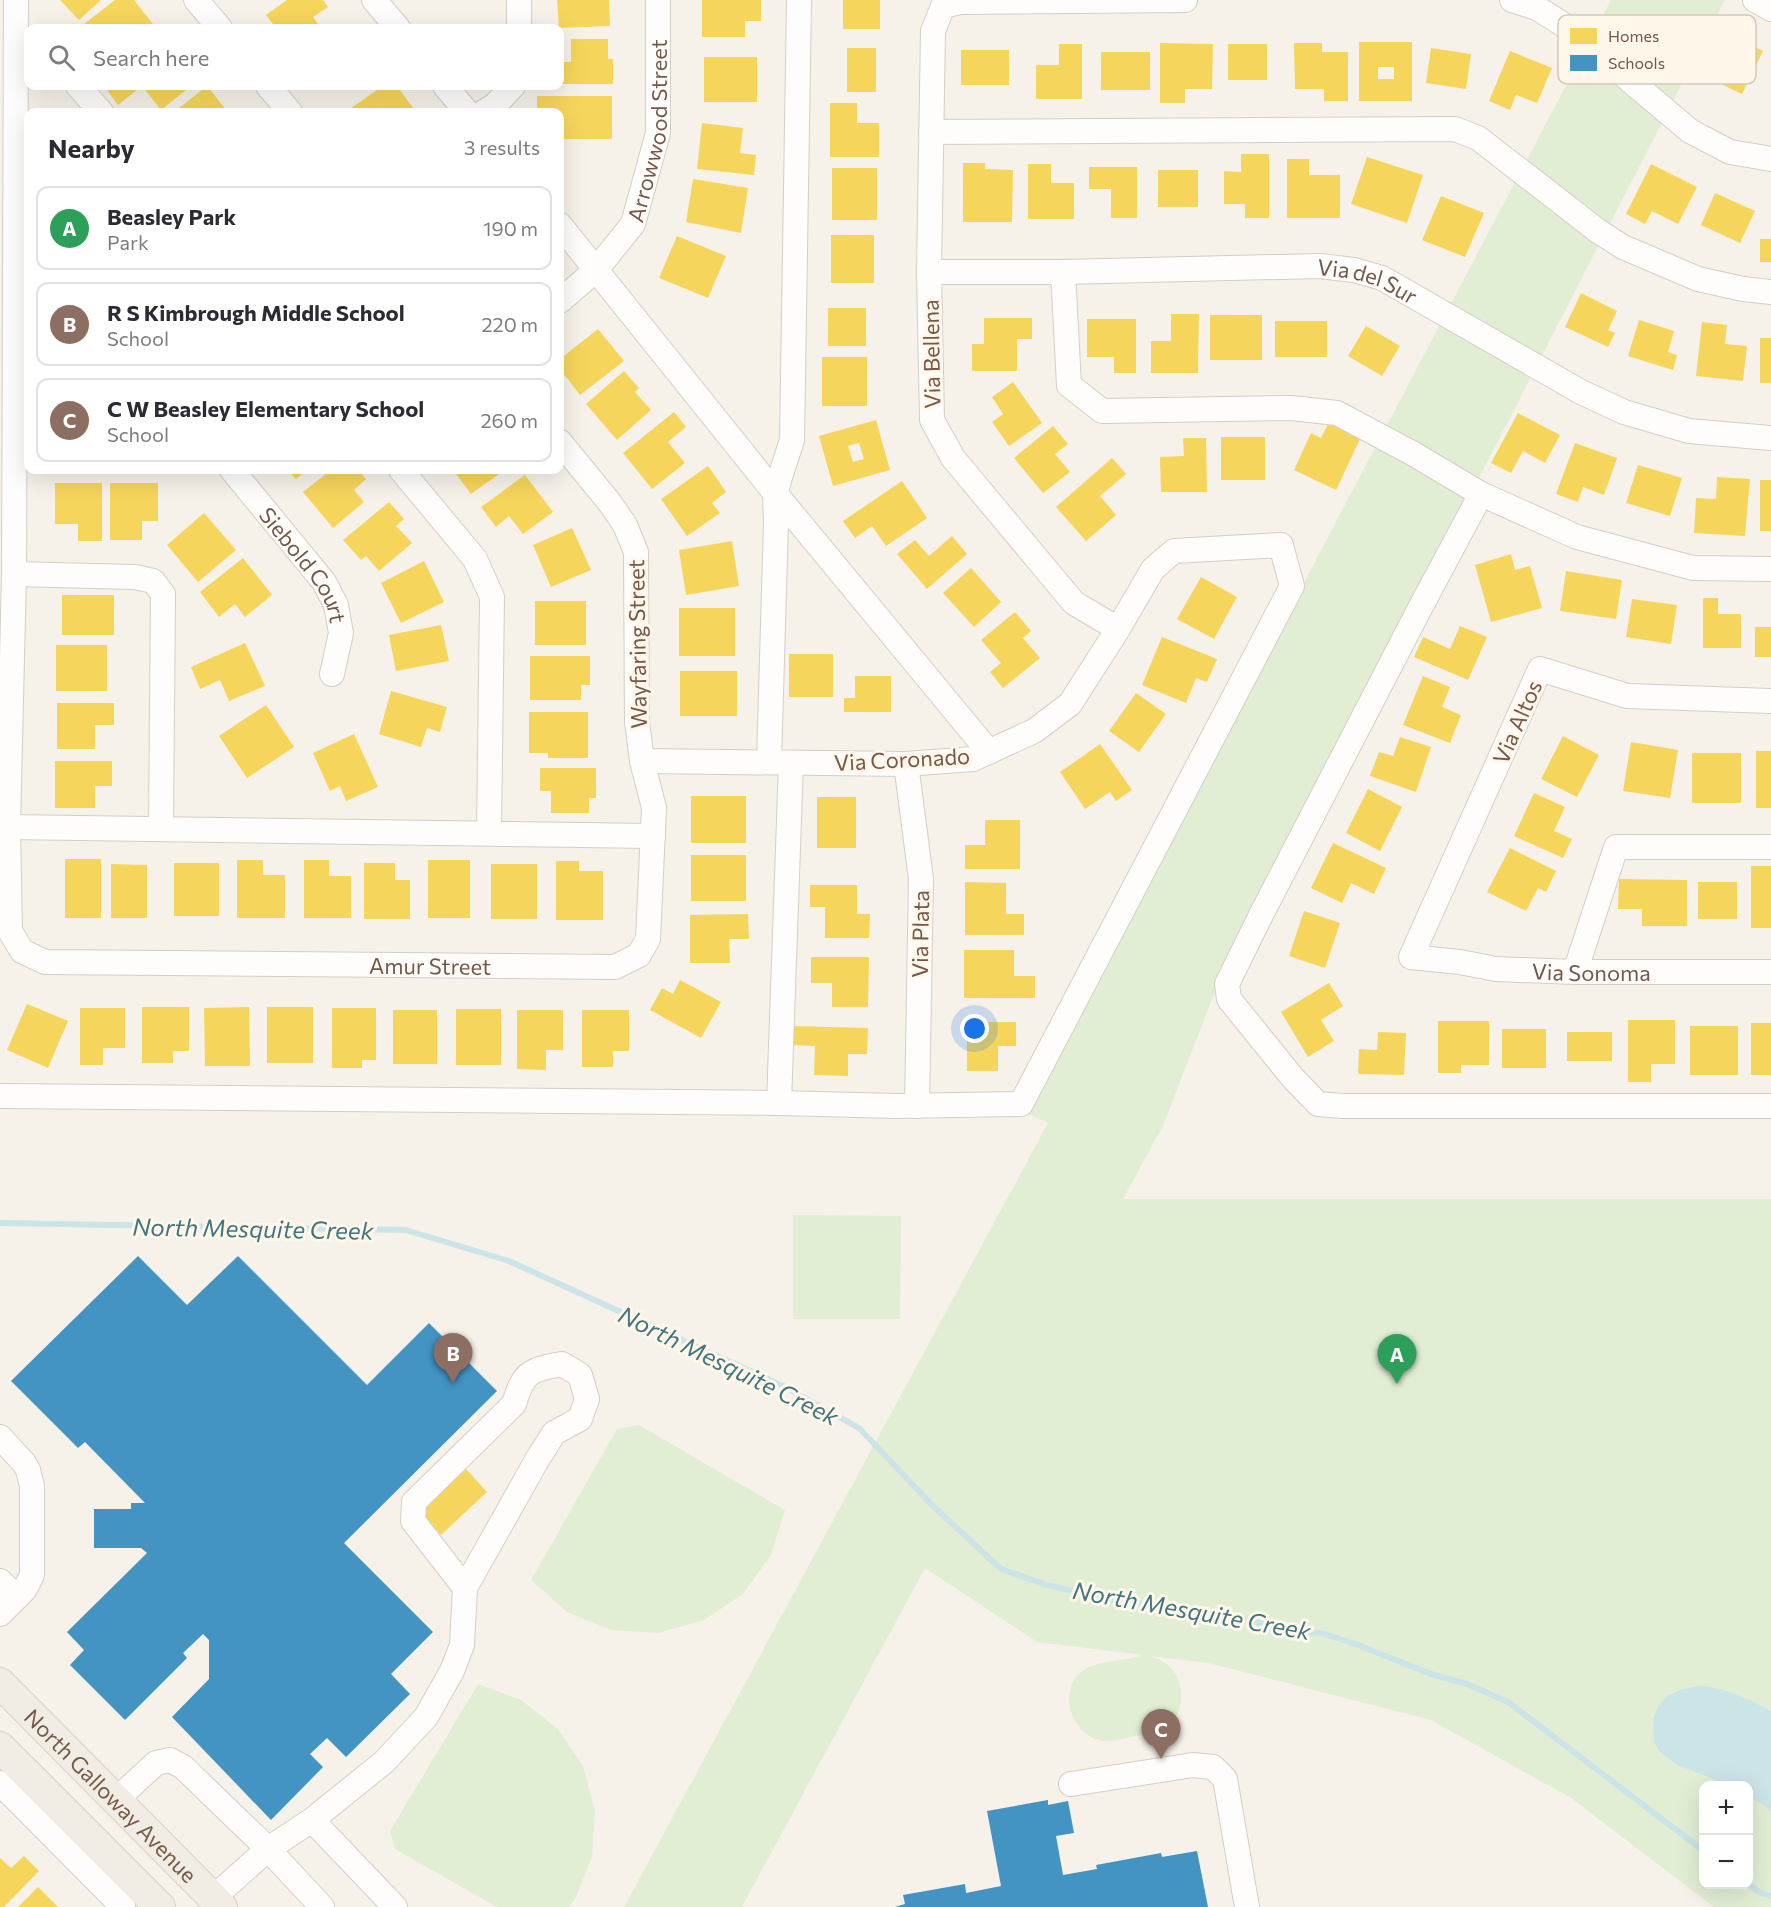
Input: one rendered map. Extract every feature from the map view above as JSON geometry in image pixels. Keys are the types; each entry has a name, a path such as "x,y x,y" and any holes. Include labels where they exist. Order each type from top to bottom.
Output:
{"main road":[{"name":"North Galloway Avenue","path":"0,1683 116,1800 213,1904"},
{"name":"North Galloway Avenue","path":"0,1747 160,1907"}],"street":[{"path":"196,0 217,24"},
{"path":"374,0 395,24"},
{"path":"519,0 519,24"},
{"name":"Arrowwood Street","path":"564,298 596,270 633,224 657,133 657,0"},
{"path":"779,1103 780,763 775,493 792,441 799,0"},
{"name":"Via Bellena","path":"1118,629 1074,603 953,458 932,420 929,272 933,31 943,6 960,2 1185,0"},
{"path":"1512,0 1537,8 1558,21"},
{"path":"1755,0 1771,9"},
{"path":"21,14 22,304 14,441 14,574 8,827 653,836"},
{"path":"1634,84 1690,131 1730,152 1771,159"},
{"path":"82,90 97,108"},
{"path":"271,90 287,108"},
{"path":"448,90 464,108"},
{"path":"490,108 509,90"},
{"path":"931,132 1455,129 1478,138 1598,231 1623,247 1698,279 1743,289 1771,292"},
{"path":"564,230 775,493 989,752"},
{"name":"Via del Sur","path":"929,272 1063,272 1320,266 1354,270 1382,278 1581,392 1624,412 1689,431 1771,438"},
{"path":"1063,272 1069,385 1102,411 1291,408 1337,412 1481,494 1577,537 1693,568 1771,569"},
{"name":"Wayfaring Street","path":"564,447 626,525 636,552 637,722 642,761"},
{"name":"Siebold Court","path":"235,474 324,582 336,604 341,633 332,674"},
{"path":"404,474 475,559 492,597 489,834"},
{"path":"1481,494 1262,913 1227,984 1229,999 1292,1077 1318,1104 1343,1106 1771,1106"},
{"name":"Via Coronado","path":"642,761 906,764 973,759 1034,730 1070,704 1153,569 1174,551 1281,545 1292,586 1021,1104 917,1106"},
{"path":"14,574 135,577 153,581 163,594 161,829"},
{"name":"Via Altos","path":"1412,957 1540,669 1627,696 1771,701"},
{"name":"Amur Street","path":"8,827 10,931 22,951 45,962 615,967 639,955 648,939 654,807 642,761"},
{"name":"Via Plata","path":"906,764 921,879 917,1106"},
{"path":"1575,972 1616,848 1771,847"},
{"name":"Via Sonoma","path":"1412,957 1460,962 1496,969 1575,972 1771,972"},
{"path":"0,1096 917,1106"},
{"path":"213,1904 268,1849 312,1820 384,1762 426,1717 452,1671 462,1645 465,1588 554,1433 580,1419 587,1399 580,1375 562,1364 536,1369 521,1382 514,1404 414,1502 413,1521 465,1588"},
{"path":"0,1437 24,1463 32,1486 32,1575 25,1589 6,1598"},
{"path":"116,1800 156,1763 170,1760 183,1767 268,1849 322,1907"},
{"path":"1071,1785 1193,1765 1213,1767 1225,1779 1247,1907"},
{"path":"0,1783 123,1907"},
{"path":"312,1820 396,1907"}],"green space":[{"path":"1611,0 1725,0 1717,15 1603,15"},
{"path":"1567,84 1682,84 1216,989 1163,1126 1123,1199 1771,1199 1771,1907 1714,1907 1571,1798 1431,1720 1208,1663 1149,1656 1167,1664 1179,1682 1181,1701 1175,1719 1160,1732 1113,1741 1098,1740 1080,1728 1072,1714 1069,1700 1077,1676 1096,1665 1143,1655 1037,1642 925,1568 742,1907 624,1907 1048,1123 1025,1112"},
{"path":"793,1215 901,1216 900,1319 793,1319"},
{"path":"639,1425 785,1510 771,1555 743,1594 704,1620 658,1633 611,1630 567,1612 531,1580 617,1429"},
{"path":"478,1684 521,1700 557,1728 583,1766 595,1811 592,1857 575,1899 569,1907 497,1907 395,1849 390,1831"}],"water":[{"path":"1700,1686 1727,1691 1771,1711 1771,1812 1753,1799 1753,1781 1719,1781 1677,1765 1659,1751 1654,1742 1653,1719 1659,1705 1667,1696 1680,1690"}],"building: Homes":[{"path":"60,0 101,0 79,20"},
{"path":"115,0 134,0 153,24 84,24"},
{"path":"287,0 323,0 328,7 313,17 318,24 273,24 266,15"},
{"path":"557,0 609,0 610,26 564,28 564,24 559,24"},
{"path":"702,0 761,0 761,21 745,21 745,37 702,37"},
{"path":"843,0 880,0 880,29 843,29"},
{"path":"571,39 608,39 608,59 613,59 613,84 564,84 564,62 571,62"},
{"path":"1359,42 1412,42 1412,101 1359,101","holes":["1378,67 1394,67 1394,79 1378,79"]},
{"path":"1160,43 1213,44 1212,89 1185,89 1185,103 1160,103"},
{"path":"1294,43 1322,43 1322,52 1348,52 1348,101 1324,101 1324,89 1295,89"},
{"path":"1059,44 1082,44 1082,99 1036,99 1036,65 1059,65"},
{"path":"1228,44 1267,44 1267,80 1228,80"},
{"path":"847,48 876,48 876,92 847,92"},
{"path":"1431,48 1471,54 1466,89 1426,83"},
{"path":"1756,48 1763,51 1756,65"},
{"path":"961,50 1009,50 1009,85 961,85"},
{"path":"1510,51 1552,68 1537,103 1516,95 1510,110 1489,101"},
{"path":"1101,52 1150,52 1150,90 1101,90"},
{"path":"704,57 757,57 757,102 704,102"},
{"path":"1721,84 1747,84 1742,94"},
{"path":"107,90 137,90 118,105"},
{"path":"145,90 186,90 164,108 159,108"},
{"path":"202,90 210,90 225,108 179,108"},
{"path":"377,90 400,90 413,108 351,108"},
{"path":"537,96 612,96 612,139 564,139 564,108 537,108"},
{"path":"830,103 857,103 857,123 879,123 879,157 830,157"},
{"path":"702,123 743,128 740,153 756,155 754,175 697,169"},
{"path":"1241,154 1269,154 1269,218 1245,218 1245,204 1224,204 1224,171 1241,172"},
{"path":"1367,157 1423,175 1407,223 1351,204"},
{"path":"1287,159 1309,159 1309,175 1340,175 1340,218 1287,218"},
{"path":"963,163 985,163 985,169 1013,170 1012,222 963,222"},
{"path":"1028,164 1051,164 1051,183 1074,183 1074,219 1028,219"},
{"path":"1651,164 1697,187 1678,224 1652,211 1645,224 1626,214"},
{"path":"1089,167 1137,167 1137,218 1111,218 1111,189 1089,189"},
{"path":"832,168 877,168 877,220 832,220"},
{"path":"1158,170 1198,170 1198,207 1158,207"},
{"path":"693,179 748,188 741,233 686,222"},
{"path":"1715,193 1755,211 1740,243 1701,225"},
{"path":"1441,196 1484,213 1465,257 1422,240"},
{"path":"831,235 874,235 874,283 831,283"},
{"path":"677,236 726,256 708,298 659,278"},
{"path":"1760,239 1771,239 1771,262 1760,262"},
{"path":"1581,293 1617,311 1608,330 1615,333 1608,347 1565,327"},
{"path":"828,308 866,308 866,346 828,346"},
{"path":"1171,314 1199,314 1198,373 1151,373 1151,341 1171,341"},
{"path":"1210,315 1262,315 1262,360 1210,360"},
{"path":"984,318 1032,318 1032,339 1017,339 1017,371 972,371 972,344 984,344"},
{"path":"1087,319 1136,319 1136,373 1114,373 1114,357 1087,357"},
{"path":"1639,320 1674,331 1668,352 1677,355 1673,370 1628,356"},
{"path":"1275,321 1327,321 1327,357 1275,357"},
{"path":"1702,322 1727,325 1725,344 1747,346 1743,381 1696,376"},
{"path":"1366,326 1400,346 1382,376 1348,356"},
{"path":"598,329 624,361 580,395 564,374 564,356"},
{"path":"1760,338 1771,338 1771,383 1760,383"},
{"path":"822,357 867,357 867,406 822,406"},
{"path":"624,371 639,388 635,392 651,410 617,440 586,404"},
{"path":"1013,382 1042,423 1009,446 992,422 1003,414 992,397"},
{"path":"674,412 686,427 668,442 685,463 652,489 623,453"},
{"path":"1518,413 1560,435 1545,463 1523,451 1511,473 1491,463"},
{"path":"876,420 890,470 833,486 819,436","holes":["859,443 864,459 853,462 848,446"]},
{"path":"1329,422 1361,437 1336,490 1294,470 1311,433 1321,438"},
{"path":"1053,426 1068,444 1055,454 1070,472 1043,493 1014,458"},
{"path":"1221,437 1265,437 1265,480 1221,480"},
{"path":"1183,438 1206,438 1207,492 1161,492 1160,457 1184,456"},
{"path":"1575,443 1617,458 1604,495 1583,487 1578,502 1556,494"},
{"path":"1112,458 1126,474 1100,496 1116,515 1086,541 1056,507"},
{"path":"1638,465 1682,478 1670,516 1626,503"},
{"path":"708,466 726,492 712,503 720,513 687,536 661,499"},
{"path":"291,474 302,474 296,479"},
{"path":"326,474 362,474 366,479 354,490 364,502 333,528 303,492"},
{"path":"456,474 499,474 471,494"},
{"path":"525,475 553,512 523,534 509,516 496,527 481,507"},
{"path":"1717,477 1750,479 1745,536 1694,533 1696,498 1716,499"},
{"path":"1760,480 1771,480 1771,531 1760,531"},
{"path":"902,481 927,518 886,546 872,526 855,538 843,521"},
{"path":"55,483 102,483 102,541 78,541 78,524 55,524"},
{"path":"110,483 158,483 158,521 142,521 142,540 110,540"},
{"path":"389,502 404,519 396,526 412,543 379,571 366,556 361,560 343,540"},
{"path":"204,513 236,550 198,582 167,545"},
{"path":"572,528 591,570 551,587 533,545"},
{"path":"952,536 967,554 927,589 897,554 915,540 929,556"},
{"path":"732,541 739,586 686,595 679,550"},
{"path":"1511,554 1515,570 1530,566 1542,608 1491,622 1475,565"},
{"path":"243,558 272,595 245,617 235,604 219,617 200,592"},
{"path":"424,561 444,602 401,623 381,583"},
{"path":"971,568 1001,602 974,627 943,593"},
{"path":"1566,571 1622,580 1616,619 1560,611"},
{"path":"1201,577 1237,597 1214,639 1177,619"},
{"path":"62,595 114,595 114,635 62,635"},
{"path":"1703,598 1718,598 1718,614 1741,614 1741,648 1703,648"},
{"path":"1632,599 1677,605 1671,644 1626,637"},
{"path":"535,601 586,601 586,645 535,645"},
{"path":"679,608 735,608 735,656 679,656"},
{"path":"1015,612 1031,631 1023,638 1040,658 1003,688 990,672 1001,663 981,640"},
{"path":"441,625 449,661 396,671 389,635"},
{"path":"1460,626 1487,637 1468,680 1414,657 1423,637 1450,649"},
{"path":"1755,627 1771,627 1771,657 1755,657"},
{"path":"1162,637 1217,659 1207,682 1196,678 1186,703 1142,685"},
{"path":"245,643 265,686 229,701 220,680 200,689 191,667"},
{"path":"56,645 107,645 107,691 56,691"},
{"path":"789,654 833,654 833,697 789,697"},
{"path":"530,656 590,656 590,685 581,685 581,700 530,700"},
{"path":"680,671 737,671 737,716 680,716"},
{"path":"855,676 891,676 891,712 844,712 844,698 855,698"},
{"path":"1423,676 1450,687 1442,707 1461,715 1450,743 1403,725"},
{"path":"391,691 447,707 440,732 427,728 421,747 379,734"},
{"path":"1136,693 1166,714 1139,752 1109,731"},
{"path":"57,703 114,703 114,725 95,725 95,749 57,749"},
{"path":"266,705 294,747 247,778 219,736"},
{"path":"529,712 588,712 588,758 548,758 548,753 529,753"},
{"path":"354,734 378,787 346,801 340,786 330,791 313,753"},
{"path":"1563,736 1599,755 1577,797 1541,779"},
{"path":"1400,737 1431,747 1416,792 1370,776 1379,752 1393,756"},
{"path":"1631,742 1678,750 1670,798 1623,791"},
{"path":"1100,744 1132,790 1116,801 1110,792 1085,809 1060,772"},
{"path":"1756,751 1771,751 1771,808 1756,808"},
{"path":"1692,753 1741,753 1741,803 1692,803"},
{"path":"55,761 112,761 112,786 95,786 95,808 55,808"},
{"path":"540,768 596,768 596,798 589,798 589,813 551,813 551,791 540,791"},
{"path":"1368,789 1402,807 1380,851 1346,833"},
{"path":"1534,793 1565,807 1554,831 1572,839 1563,858 1514,836"},
{"path":"691,796 746,796 746,843 691,843"},
{"path":"817,797 856,797 856,848 817,848"},
{"path":"985,820 1020,820 1020,869 965,869 965,845 985,845"},
{"path":"1333,843 1386,868 1374,894 1351,883 1342,903 1311,888"},
{"path":"1510,848 1556,871 1546,892 1538,888 1526,911 1487,892"},
{"path":"691,855 746,855 746,901 691,901"},
{"path":"65,859 101,859 101,918 65,918"},
{"path":"237,860 263,860 263,875 285,875 285,918 237,918"},
{"path":"304,860 329,860 329,876 351,876 351,918 304,918"},
{"path":"428,860 470,860 470,918 428,918"},
{"path":"556,861 579,861 579,871 603,871 603,920 556,920"},
{"path":"174,863 219,863 219,916 174,916"},
{"path":"364,863 395,863 395,880 410,880 410,919 364,919"},
{"path":"111,864 147,865 147,918 111,918"},
{"path":"491,864 537,864 537,919 491,919"},
{"path":"1751,866 1771,866 1771,928 1751,928"},
{"path":"1619,879 1687,880 1687,926 1642,926 1642,909 1618,909"},
{"path":"965,882 1006,883 1006,914 1024,914 1024,935 965,935"},
{"path":"1698,882 1737,882 1737,919 1698,919"},
{"path":"810,885 857,885 857,914 870,914 869,938 825,938 825,907 810,907"},
{"path":"1304,911 1340,923 1325,968 1289,956"},
{"path":"748,914 749,939 729,939 730,963 690,963 690,915"},
{"path":"964,950 1014,950 1014,976 1035,976 1035,998 964,998"},
{"path":"811,957 869,957 868,1007 832,1007 832,983 811,983"},
{"path":"680,980 721,1002 701,1038 650,1010 662,988 673,994"},
{"path":"1329,983 1343,1006 1321,1020 1334,1041 1308,1057 1281,1012"},
{"path":"27,1004 68,1021 48,1068 7,1050"},
{"path":"142,1007 189,1007 189,1051 173,1051 173,1063 142,1063"},
{"path":"249,1007 250,1066 205,1066 204,1008"},
{"path":"267,1007 313,1007 313,1063 267,1063"},
{"path":"80,1008 125,1008 125,1048 103,1048 103,1065 80,1065"},
{"path":"332,1008 376,1008 376,1060 362,1060 362,1068 332,1068"},
{"path":"456,1009 501,1009 501,1065 456,1065"},
{"path":"393,1010 437,1010 437,1064 393,1064"},
{"path":"517,1010 563,1010 563,1050 546,1050 546,1070 517,1069"},
{"path":"582,1010 629,1010 629,1051 613,1051 613,1067 582,1067"},
{"path":"1628,1020 1675,1020 1675,1064 1651,1064 1651,1082 1628,1082"},
{"path":"1438,1021 1489,1021 1489,1065 1461,1065 1461,1073 1438,1073"},
{"path":"967,1022 1016,1022 1016,1046 998,1046 998,1071 967,1071"},
{"path":"1751,1023 1771,1023 1771,1075 1751,1075"},
{"path":"791,1026 868,1028 867,1054 848,1054 848,1076 814,1075 815,1046 791,1045"},
{"path":"1690,1026 1738,1026 1738,1075 1690,1075"},
{"path":"1502,1029 1546,1029 1546,1068 1502,1068"},
{"path":"1378,1032 1406,1033 1404,1075 1358,1074 1359,1049 1377,1050"},
{"path":"1567,1032 1612,1032 1612,1061 1567,1061"},
{"path":"466,1469 487,1492 441,1535 420,1512"},
{"path":"24,1856 39,1871 4,1907 0,1907 0,1858 11,1868"},
{"path":"38,1887 58,1907 18,1907"}],"building: Schools":[{"path":"138,1256 187,1305 238,1256 367,1385 429,1323 497,1391 344,1543 433,1632 391,1674 410,1694 346,1757 327,1738 310,1754 323,1767 271,1820 172,1717 209,1679 209,1640 203,1634 183,1653 187,1658 125,1720 70,1665 84,1650 67,1632 147,1553 141,1548 94,1548 94,1509 131,1509 131,1503 145,1503 85,1442 78,1448 11,1381"},
{"path":"1048,1800 1048,1805 1068,1801 1074,1833 1056,1836 1063,1875 1097,1869 1096,1865 1161,1853 1162,1857 1197,1851 1208,1907 895,1907 905,1904 903,1895 965,1884 966,1893 1001,1886 987,1811"}],"waterway":[{"name":"North Mesquite Creek","path":"0,1223 406,1230 509,1261 785,1387 859,1428 932,1505 1001,1569 1047,1585 1116,1601 1181,1608 1256,1622 1283,1630 1321,1633 1431,1674 1467,1684 1508,1702 1699,1847"},
{"name":"North Mesquite Creek","path":"1753,1888 1771,1896"}],"place":[{"name":"R S Kimbrough Middle School","path":"453,1383"},
{"name":"Beasley Park","path":"1397,1384"},
{"name":"C W Beasley Elementary School","path":"1161,1759"}]}
